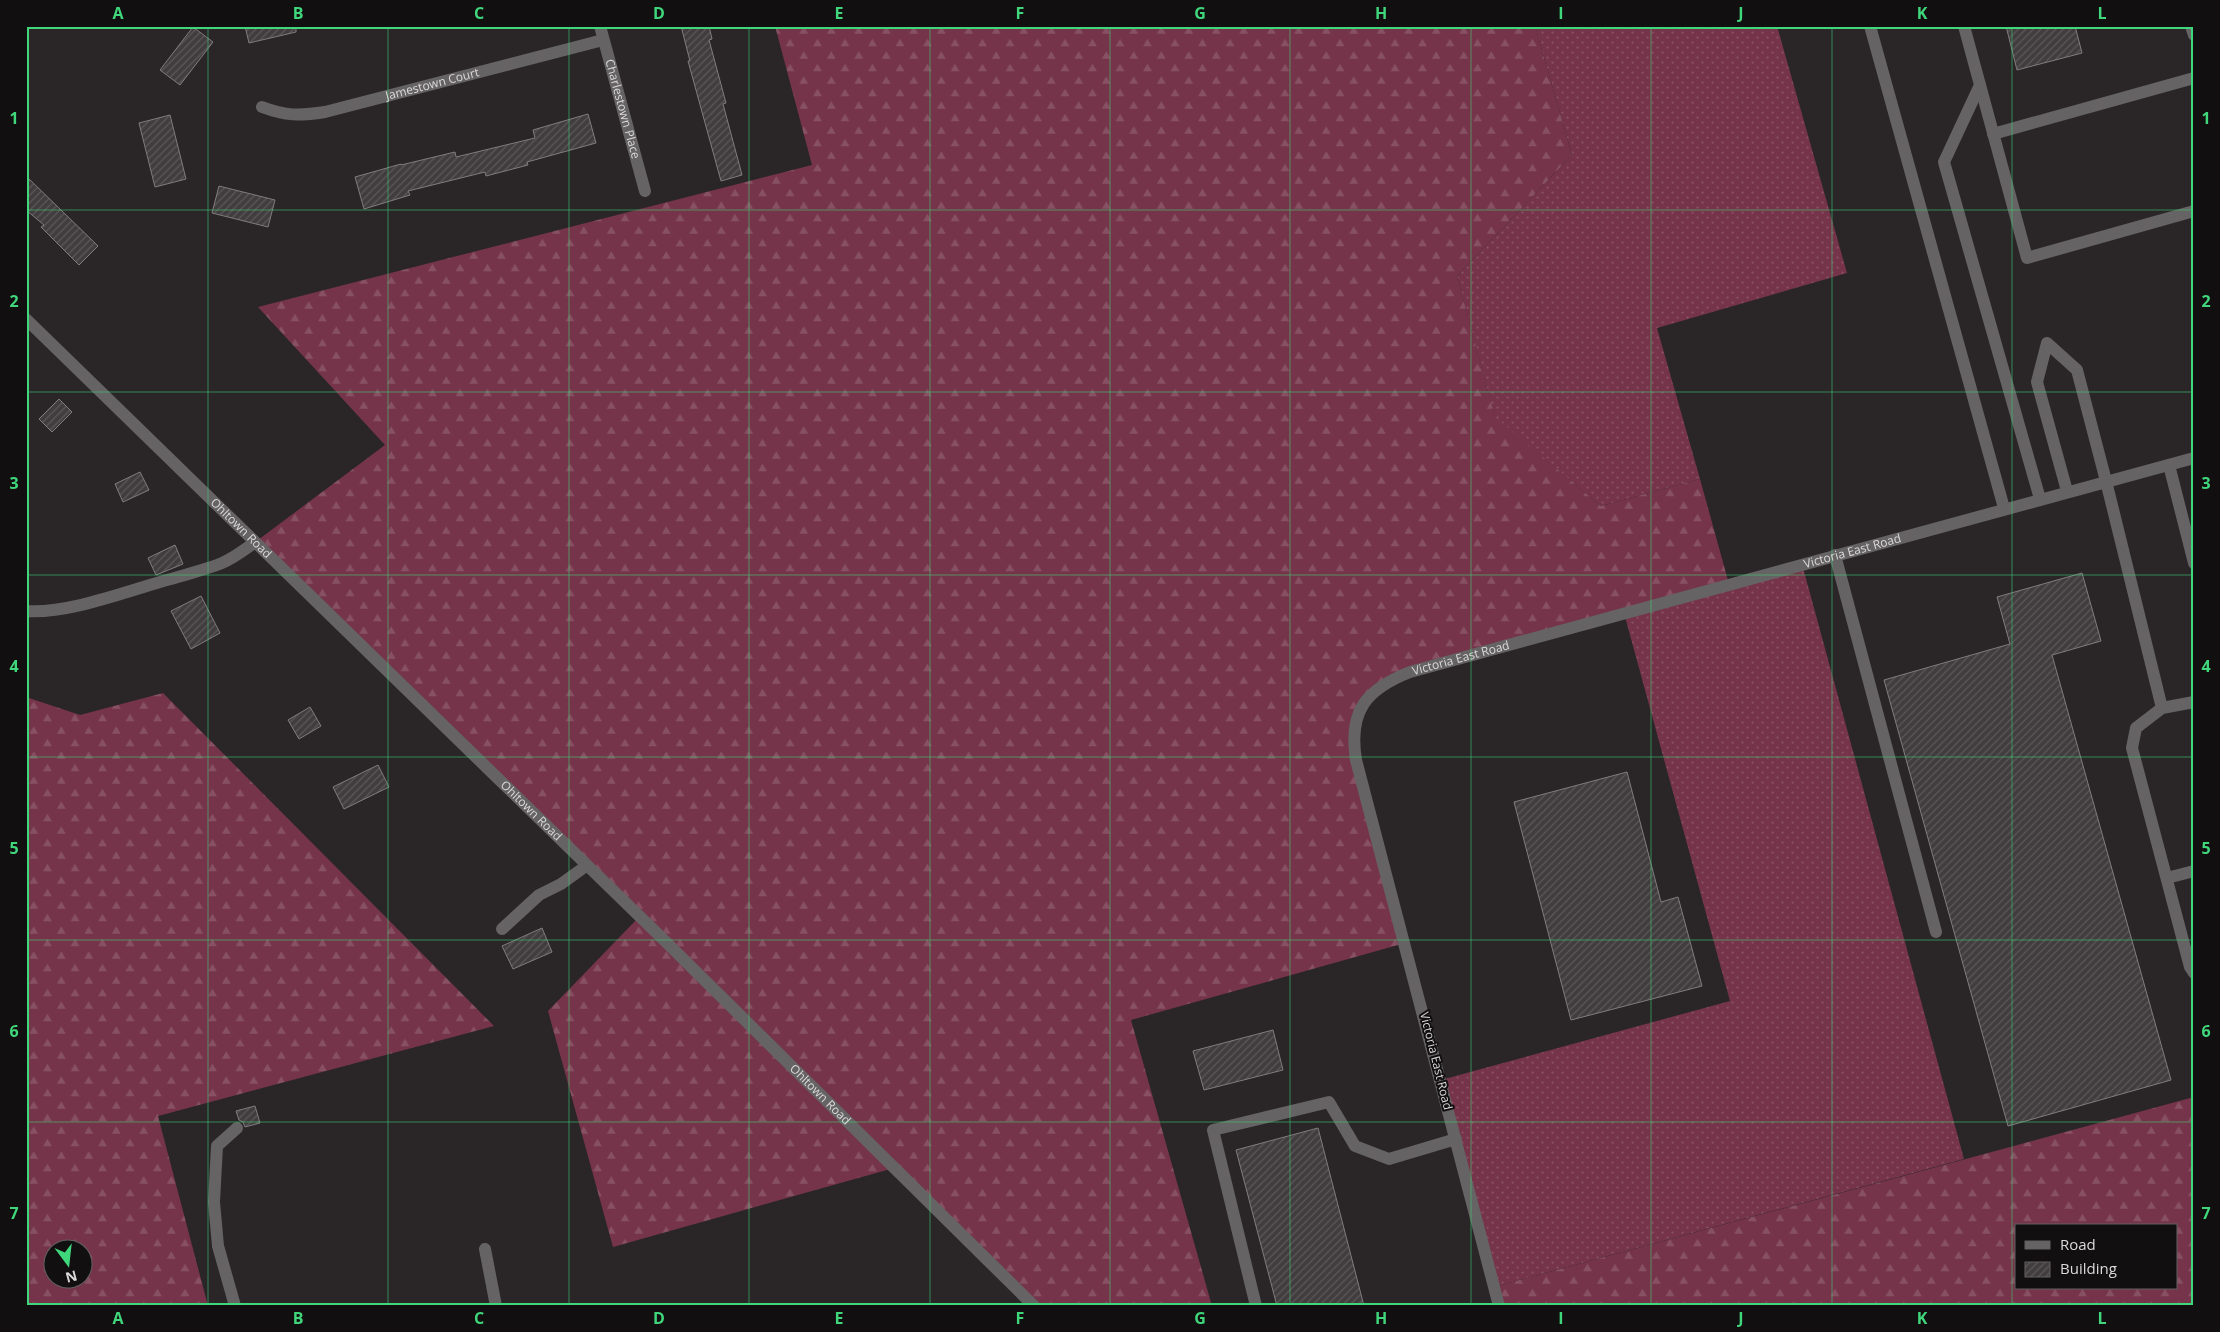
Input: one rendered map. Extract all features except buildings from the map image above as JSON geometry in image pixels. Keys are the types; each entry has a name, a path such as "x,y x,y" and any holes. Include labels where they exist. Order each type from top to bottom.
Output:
{"street":[{"name":"Charlestown Place","path":"600,26 645,191"},
{"path":"1870,26 2004,508"},
{"path":"1964,26 2027,258 2194,211"},
{"path":"2191,26 2194,35"},
{"name":"Jamestown Court","path":"262,107 283,114 298,116 325,112 604,40"},
{"path":"1993,134 2194,78"},
{"path":"1980,85 1944,162 2040,499"},
{"name":"Ohltown Road","path":"26,319 667,943 1034,1306"},
{"path":"2067,491 2037,382 2047,343 2077,370 2162,708"},
{"name":"Victoria East Road","path":"1499,1306 1356,760 1355,731 1358,714 1366,700 1376,688 1410,672 2004,508 2194,458"},
{"path":"2169,465 2194,563"},
{"path":"26,611 44,611 69,606 195,572 236,556 254,543"},
{"path":"1835,555 1936,932"},
{"path":"2194,702 2162,708 2136,728 2132,748 2190,967 2194,973"},
{"path":"502,929 538,895 561,884 586,866"},
{"path":"2167,878 2194,871"},
{"path":"1256,1306 1213,1130 1329,1102 1355,1146 1389,1159 1456,1140"},
{"path":"235,1306 218,1246 214,1202 217,1146 237,1128"},
{"path":"485,1249 496,1306"}],"green space":[{"path":"775,26 1535,26 1572,155 1457,276 1495,417 1601,506 1700,479 1729,584 1376,688 1355,731 1405,943 1131,1020 1212,1306 1027,1306 894,1168 613,1247 548,1011 639,917 254,543 385,445 258,307 812,165"},
{"path":"1535,26 1777,26 1847,273 1657,328 1700,479 1601,506 1495,418 1457,276 1572,155"},
{"path":"1802,564 1964,1159 1494,1287 1441,1080 1730,1001 1624,613"},
{"path":"163,693 494,1026 158,1116 208,1306 26,1306 26,697 80,715"},
{"path":"2194,1097 2194,1306 1499,1306 1494,1287"}]}
